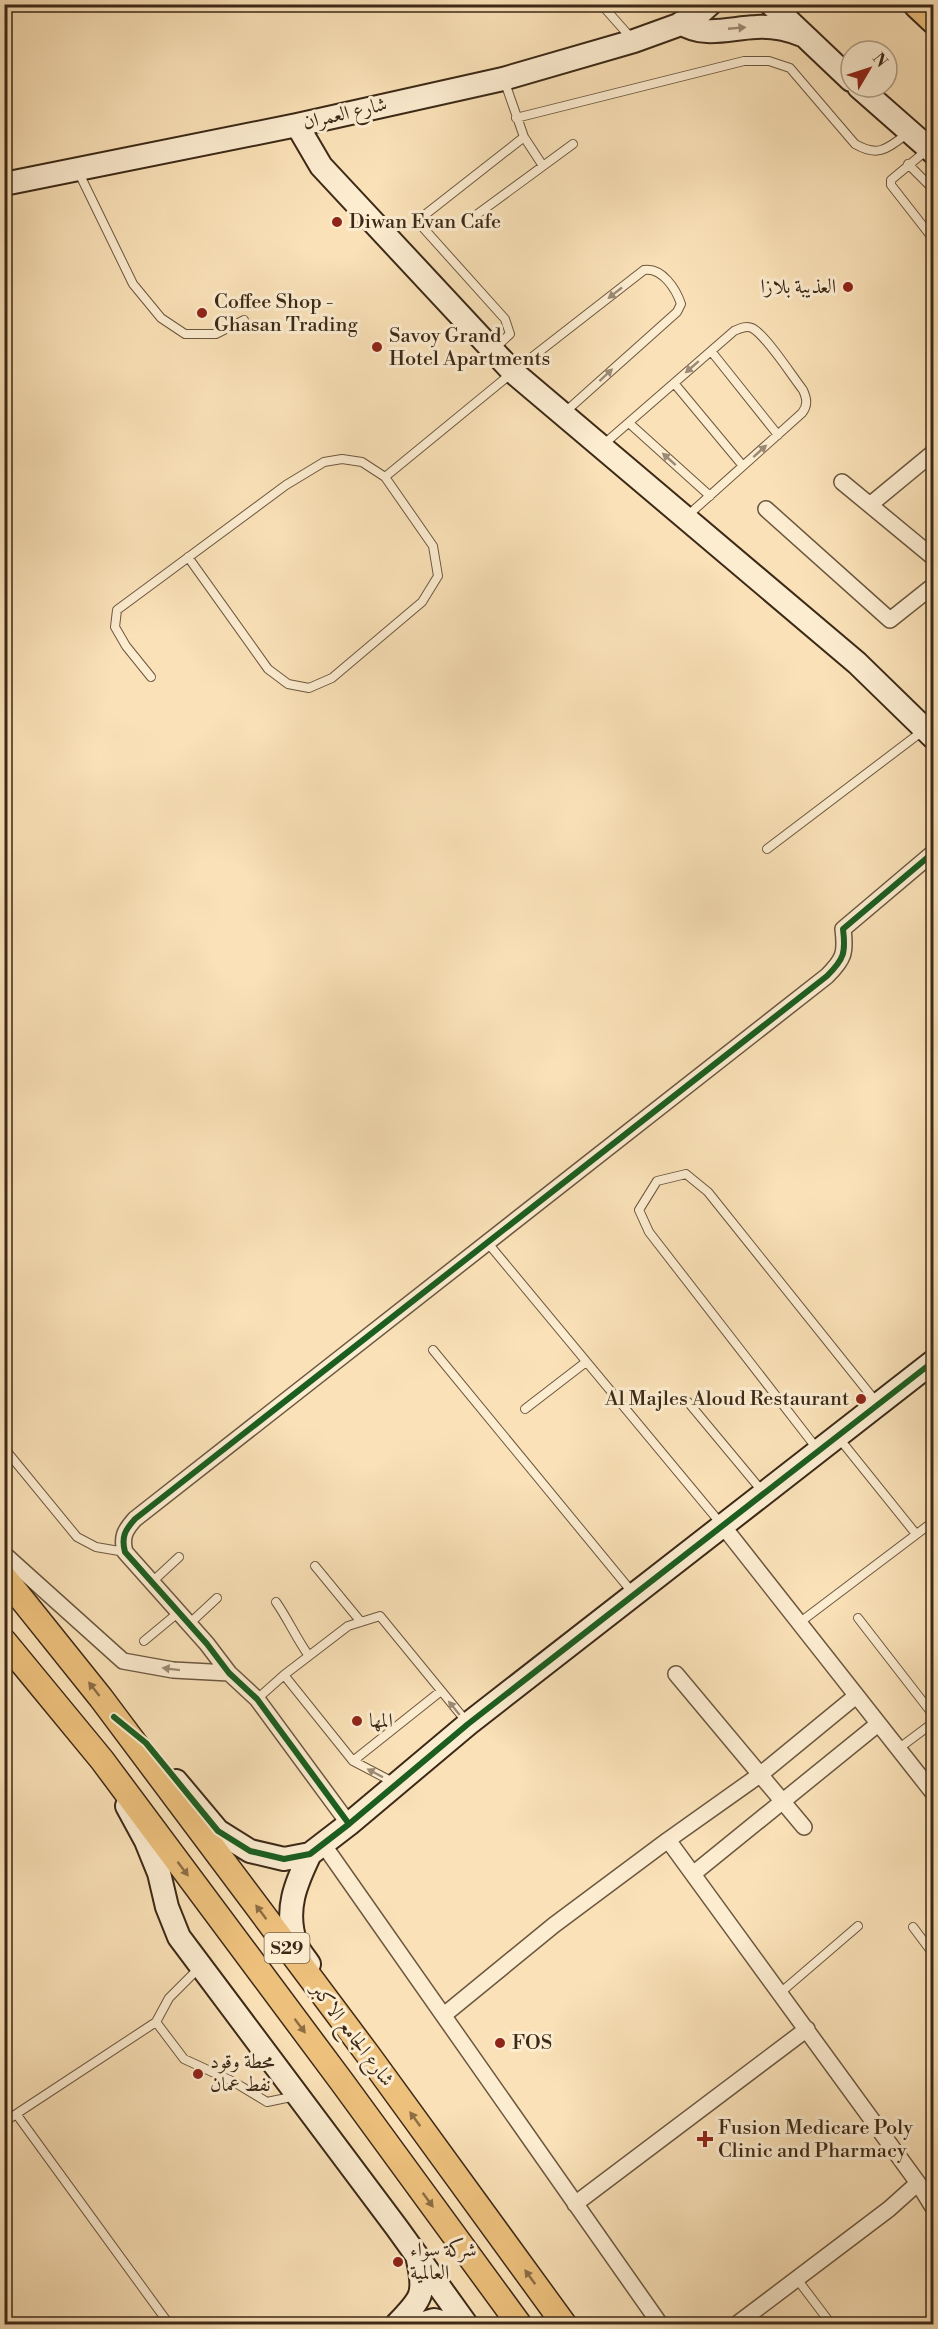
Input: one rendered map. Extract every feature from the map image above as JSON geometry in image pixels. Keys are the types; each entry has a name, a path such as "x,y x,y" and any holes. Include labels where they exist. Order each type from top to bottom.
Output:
{"highway":[{"path":"918,4 933,19"}],"main road":[{"name":"شارع الجامع الاكبر","path":"4,1576 114,1716 350,2031 564,2325"},
{"name":"شارع الجامع الاكبر","path":"4,1641 102,1760 342,2082 519,2325"}],"street":[{"name":"شارع العمران","path":"4,184 297,125 503,79 634,41 686,14 697,17 710,4"},
{"path":"771,4 839,69"},
{"path":"686,14 701,31 773,27 802,35"},
{"path":"872,99 931,151"},
{"path":"297,125 321,166 513,372 857,663 929,734"},
{"path":"871,504 933,452"},
{"path":"842,482 933,558"},
{"path":"766,509 890,620 933,585"},
{"path":"349,1824 257,1699 229,1673 125,1552 122,1541 126,1530 135,1518 827,976 840,962 845,947 843,929 933,852"},
{"path":"114,1716 146,1743 219,1831 250,1851 284,1859 316,1849 468,1724 933,1361"},
{"path":"723,1526 933,1794"},
{"path":"4,1554 123,1661 173,1670 229,1673"},
{"path":"676,1674 804,1827"},
{"path":"444,2015 554,1925 761,1774 856,1696"},
{"path":"693,1874 878,1724"},
{"path":"102,1760 146,1841 159,1873 167,1907 179,1937 466,2325"},
{"path":"669,1840 918,2183 933,2209"},
{"path":"316,1849 444,2015 660,2325"},
{"path":"316,1849 297,1880 290,1907 296,1945 326,1988 350,2031"},
{"path":"575,2204 807,2029"},
{"path":"737,2325 889,2209 918,2183"},
{"path":"397,2325 416,2305 423,2283 418,2259"},
{"path":"421,2325 434,2320 449,2325"}],"lane":[{"path":"601,4 634,41"},
{"path":"516,118 744,61 769,61 790,68 855,144 866,151 879,151 889,147 909,132"},
{"path":"503,79 524,137 543,166"},
{"path":"493,350 510,334 505,319 417,221 524,137"},
{"path":"468,221 573,144"},
{"path":"931,151 894,175 891,185 933,240"},
{"path":"908,164 933,190"},
{"path":"77,170 134,284 161,318 184,334 216,334 244,320"},
{"path":"385,477 513,372 644,270 651,269 660,273 678,292 681,304 677,312 563,414"},
{"path":"601,447 734,331 751,327 763,338 803,390 807,399 806,408 685,518"},
{"path":"711,351 778,435"},
{"path":"674,383 743,466"},
{"path":"629,423 710,496"},
{"path":"151,677 126,646 115,627 117,610 188,557 286,485 324,462 342,459 362,462 385,477 434,546 438,576 422,602 332,678 309,688 288,684 268,669 188,557"},
{"path":"767,849 929,734"},
{"path":"818,1451 649,1232 639,1210 657,1181 686,1174 708,1192 878,1404"},
{"path":"487,1242 723,1526"},
{"path":"433,1350 634,1594"},
{"path":"525,1409 586,1362"},
{"path":"688,1402 764,1494"},
{"path":"837,1436 916,1534"},
{"path":"4,1448 77,1537 96,1547 125,1552"},
{"path":"798,1623 933,1521"},
{"path":"152,1582 179,1557"},
{"path":"315,1566 361,1622"},
{"path":"144,1641 217,1598"},
{"path":"276,1602 309,1656"},
{"path":"257,1699 284,1675 348,1626 380,1616 468,1724"},
{"path":"858,1618 933,1716"},
{"path":"284,1675 353,1761 397,1784"},
{"path":"353,1761 441,1691"},
{"path":"898,1749 933,1722"},
{"path":"780,1993 858,1926"},
{"path":"913,1927 933,1955"},
{"path":"4,2122 156,2022 169,1998 201,1966"},
{"path":"156,2022 184,2059 234,2082 267,2102 298,2095"},
{"path":"17,2115 169,2325"},
{"path":"797,2279 831,2325"}],"cycle path":[{"path":"349,1824 257,1699 229,1673 207,1644 125,1552 123,1542 126,1530 135,1519 827,976 843,955 843,929 934,852"},
{"path":"114,1717 146,1743 218,1831 250,1851 284,1859 310,1854 468,1724 934,1361"}],"place":[{"name":"Diwan Evan Cafe","path":"337,222"},
{"name":"العذيبة بلازا","path":"848,287"},
{"name":"Coffee Shop - Ghasan Trading","path":"202,313"},
{"name":"Savoy Grand Hotel Apartments","path":"377,347"},
{"name":"Al Majles Aloud Restaurant","path":"861,1399"},
{"name":"المه‍ا","path":"357,1721"},
{"name":"FOS","path":"500,2043"},
{"name":"محطة وقود نفط عمان","path":"198,2074"},
{"name":"Fusion Medicare Poly Clinic and Pharmacy","path":"705,2139"},
{"name":"شركة سواء العالمية","path":"398,2262"}]}
